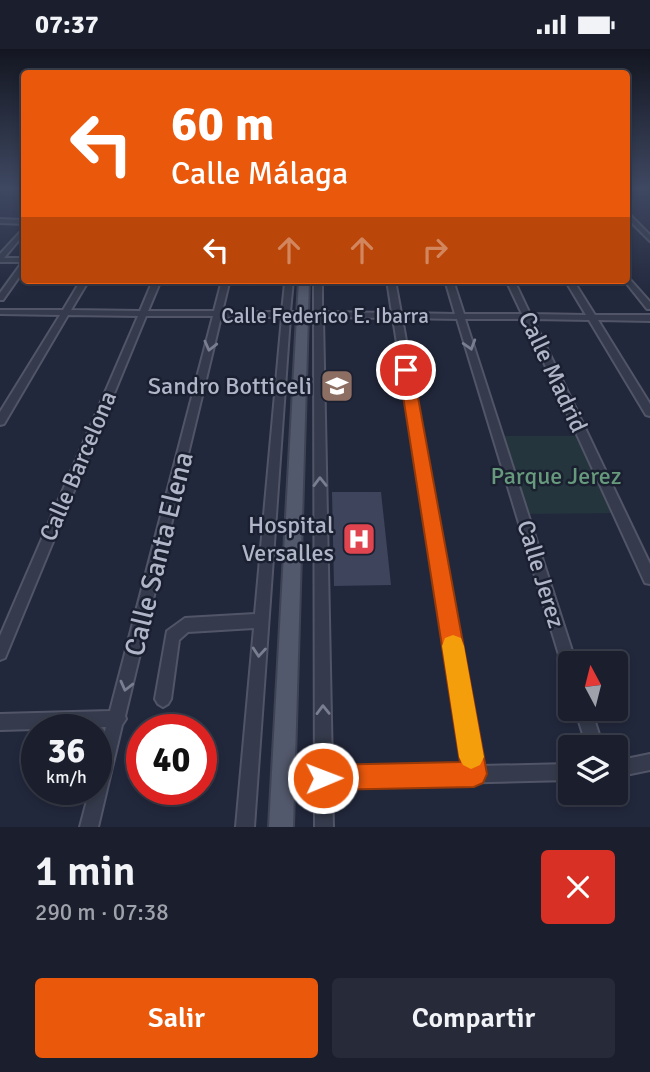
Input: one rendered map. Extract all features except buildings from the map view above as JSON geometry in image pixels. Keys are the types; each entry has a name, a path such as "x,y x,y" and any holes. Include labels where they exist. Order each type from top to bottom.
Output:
{"main road":[{"path":"281,827 304,284"}],"street":[{"path":"637,225 650,239"},
{"path":"0,259 21,234"},
{"path":"0,259 21,260"},
{"path":"0,299 21,270"},
{"path":"630,282 650,307"},
{"path":"0,421 83,284"},
{"name":"Calle Barcelona","path":"0,653 155,284"},
{"name":"Calle Santa Elena","path":"89,827 227,284"},
{"path":"290,284 302,316 324,827"},
{"path":"245,827 262,621 302,316 316,284"},
{"path":"392,284 474,774"},
{"name":"Calle Jerez","path":"450,284 565,651"},
{"name":"Calle Madrid","path":"512,284 650,578"},
{"path":"571,284 650,412"},
{"name":"Calle Federico E. Ibarra","path":"0,312 650,318"},
{"path":"163,699 172,636 178,629 185,625 262,621"},
{"path":"0,722 118,719"},
{"path":"628,767 650,762"},
{"path":"323,778 558,772"}],"green space":[{"name":"Parque Jerez","path":"503,436 580,436 614,513 527,514"}],"slow traffic":[{"path":"453,646 471,757"}],"place":[{"name":"Sandro Botticeli","path":"337,386"},
{"name":"Hospital Versalles","path":"359,539"}],"route":[{"path":"323,778 474,774 406,370"}]}
